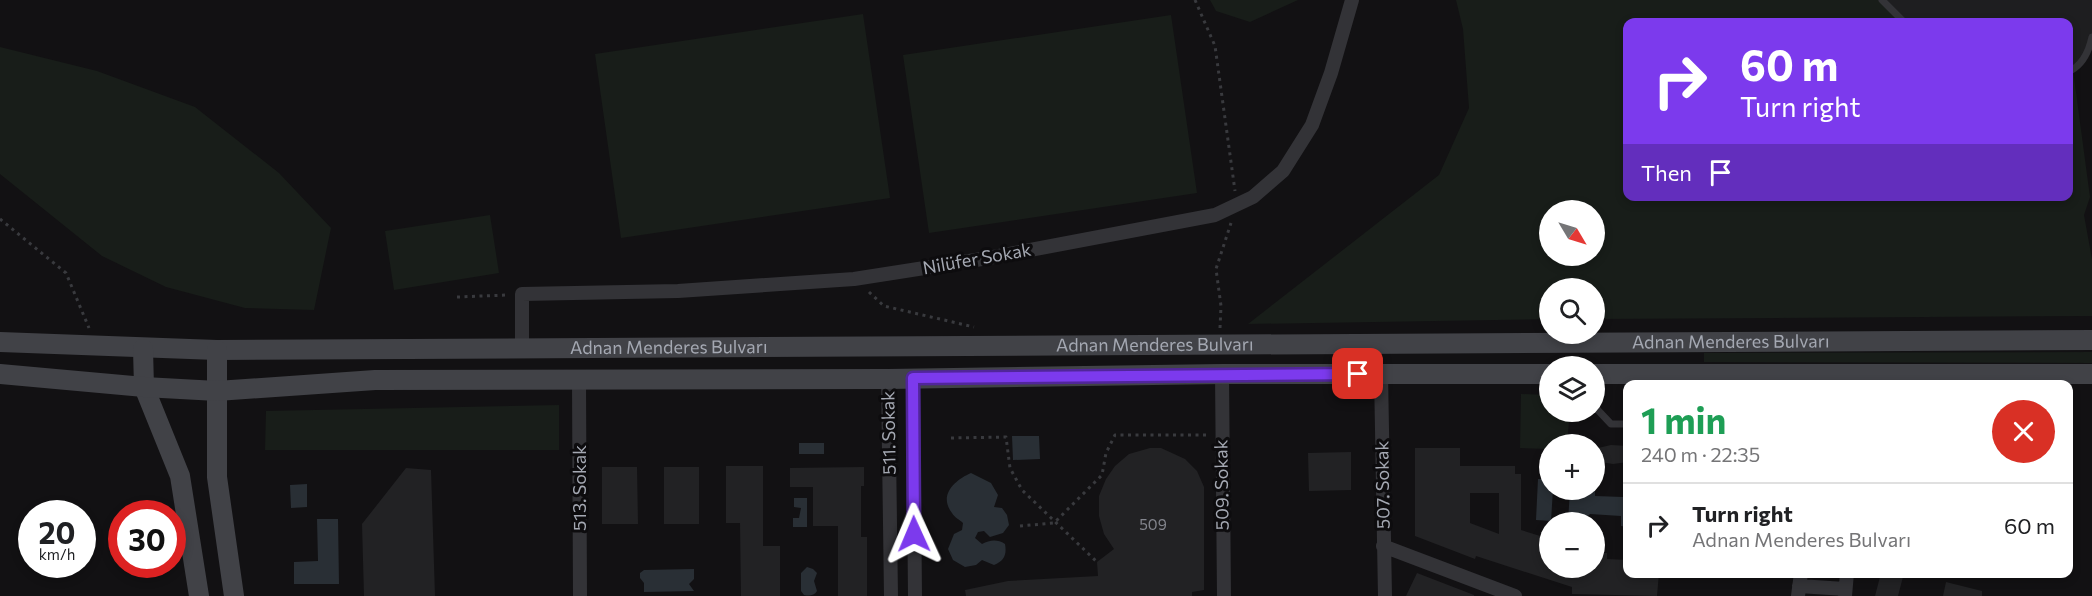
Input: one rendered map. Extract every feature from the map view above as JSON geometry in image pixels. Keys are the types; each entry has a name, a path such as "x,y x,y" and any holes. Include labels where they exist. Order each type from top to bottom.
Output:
{"main road":[{"name":"Adnan Menderes Bulvarı","path":"143,349 2092,340"},
{"path":"0,342 143,349 144,387 180,476 199,596"},
{"path":"217,350 217,477 234,596"},
{"path":"0,374 144,387"},
{"name":"Adnan Menderes Bulvarı","path":"144,387 217,391 375,380 1539,374"},
{"name":"Adnan Menderes Bulvarı","path":"1605,375 1691,379 1864,380 2092,374"}],"street":[{"name":"Nilüfer Sokak","path":"522,294 678,291 854,279 988,258 1215,215 1253,198 1283,171 1312,124 1331,73 1352,0"},
{"path":"522,294 522,347"},
{"name":"509. Sokak","path":"1222,374 1224,596"},
{"name":"507. Sokak","path":"1381,374 1385,596"},
{"name":"511. Sokak","path":"913,378 915,596"},
{"name":"511. Sokak","path":"888,379 891,596"},
{"name":"513. Sokak","path":"579,380 580,596"},
{"path":"1383,546 1515,596"},
{"path":"1799,585 1845,593 1846,578"}],"lane":[{"path":"1882,0 1900,18"},
{"path":"2073,70 2085,57 2092,37"},
{"path":"1605,418 1611,424 1623,424"}],"path":[{"path":"1196,0 1215,46 1231,147 1237,205 1216,269 1221,306 1219,345"},
{"path":"0,219 66,273 97,346"},
{"path":"854,279 884,306 975,327"},
{"path":"457,297 522,294"},
{"path":"1020,526 1054,523 1102,475 1106,453 1115,435 1210,435"},
{"path":"951,438 1006,437 1010,468 1022,490 1097,562"}],"shaded area":[{"path":"1210,0 1298,0 1250,22 1216,11"},
{"path":"1456,0 1882,0 1900,18 1623,18 1623,201 2073,201 2073,70 2090,197 2084,215 2092,259 2092,316 1605,319 1605,278 1539,278 1539,319 1248,324 1439,175 1469,108 1463,29"},
{"path":"1882,0 2092,0 2092,40 2085,57 2073,68 2073,18 1900,18"},
{"path":"863,14 890,198 621,238 595,54"},
{"path":"1171,15 1197,193 929,233 903,55"},
{"path":"0,47 97,71 195,107 279,173 331,228 314,310 245,308 166,287 102,256 0,174"},
{"path":"490,215 499,273 394,290 385,231"},
{"path":"2092,352 2092,363 1704,362 1704,353"},
{"path":"1521,394 1539,395 1539,422 1569,422 1568,434 1539,434 1539,449 1520,448"},
{"path":"559,405 559,450 265,450 266,411"},
{"path":"1012,436 1039,436 1040,459 1013,460"},
{"path":"799,443 824,443 824,454 799,454"},
{"path":"971,473 991,483 998,495 994,507 1002,508 1007,515 1009,525 1003,533 990,537 984,531 978,532 975,538 982,544 999,541 1005,544 1004,557 994,565 982,560 976,565 965,567 953,560 948,549 954,534 962,530 963,523 954,516 948,506 948,494 954,484"},
{"path":"1539,479 1539,500 1552,500 1552,512 1539,512 1539,520 1536,520"},
{"path":"307,484 307,507 291,508 290,485"},
{"path":"1605,496 1623,497 1623,526 1621,526 1621,516 1605,515 1605,512 1569,512 1569,500 1605,500"},
{"path":"794,498 807,498 807,527 793,527 793,518 799,518 801,508 794,507"},
{"path":"317,519 338,519 339,584 294,584 294,562 318,561"},
{"path":"807,567 817,573 814,581 817,591 814,594 804,595 801,591 801,573"},
{"path":"694,569 694,579 689,584 694,591 644,592 644,583 640,578 640,573 644,570"}],"building":[{"path":"1605,446 1623,446 1623,463 1605,463"},
{"path":"1150,448 1161,448 1185,459 1197,471 1204,487 1204,590 1192,592 1192,596 966,596 965,590 1008,581 1098,576 1097,562 1114,549 1104,534 1099,516 1099,496 1106,479 1115,466 1129,454"},
{"path":"1415,448 1460,448 1460,466 1515,466 1515,474 1521,474 1521,530 1539,536 1539,576 1476,556 1475,559 1415,536","holes":["1470,493 1499,493 1499,534 1470,523"]},
{"path":"1351,452 1351,490 1309,491 1308,453"},
{"path":"726,466 763,466 763,546 780,546 780,596 741,596 740,523 726,523"},
{"path":"602,467 637,467 638,524 602,524"},
{"path":"664,467 699,467 699,524 664,524"},
{"path":"864,467 864,486 861,486 861,537 867,537 867,596 838,596 838,526 813,526 813,487 790,487 790,468"},
{"path":"406,468 431,470 435,596 364,596 362,524"},
{"path":"1605,553 1607,553 1607,559 1623,560 1623,578 1659,578 1657,596 1572,594 1572,587 1544,578 1605,578"},
{"path":"1417,573 1474,595 1474,596 1406,596"},
{"path":"1880,578 1903,578 1898,596 1875,596"},
{"path":"1946,582 1982,591 1982,596 1943,596"}],"route":[{"path":"914,534 913,378 1358,374"}]}
